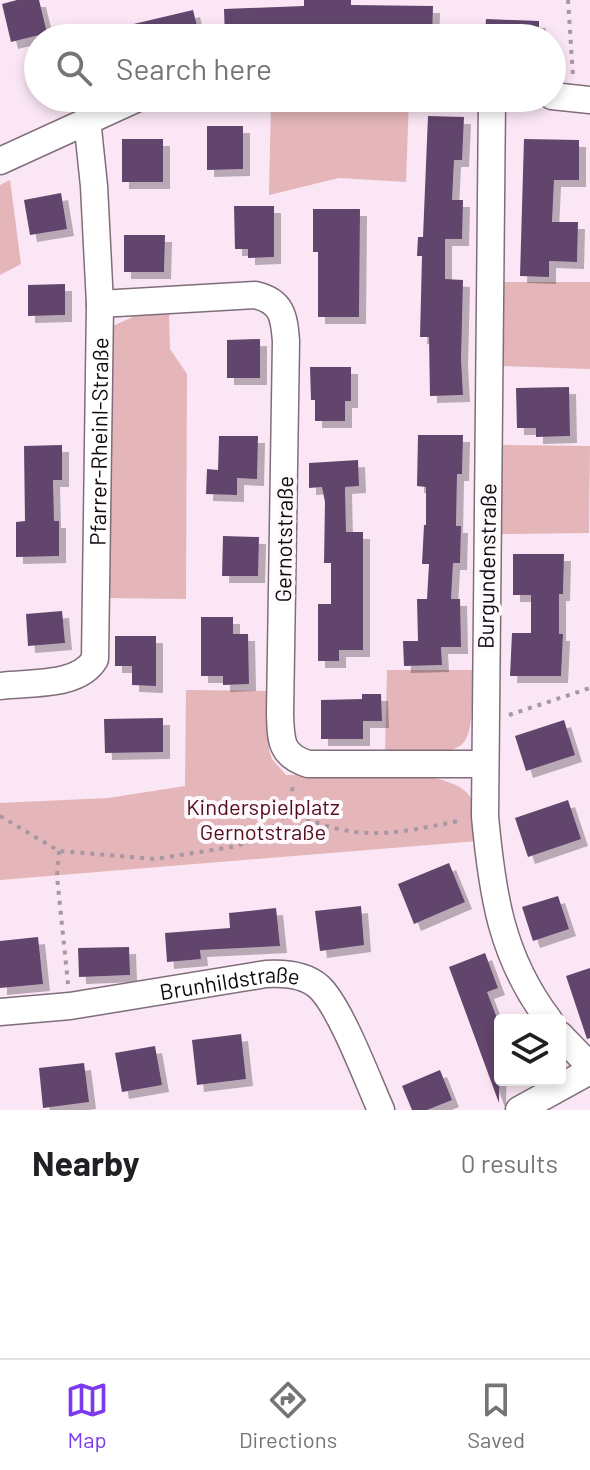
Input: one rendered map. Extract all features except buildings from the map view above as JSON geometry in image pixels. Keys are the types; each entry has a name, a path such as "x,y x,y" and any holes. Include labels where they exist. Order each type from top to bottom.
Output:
{"street":[{"path":"0,161 104,112"},
{"name":"Burgundenstraße","path":"492,112 485,816 497,913 514,964 545,1014"},
{"name":"Pfarrer-Rheinl-Straße","path":"0,686 77,677 89,669 95,659 100,304 87,119"},
{"name":"Gernotstraße","path":"100,304 255,295 268,298 278,307 284,322 286,341 280,714 285,750 295,760"},
{"path":"295,760 327,765 484,764"},
{"name":"Brunhildstraße","path":"0,1012 70,1006 287,973 305,978 319,987 334,1007 381,1110"},
{"path":"519,1110 590,1069 566,1042"}],"path":[{"path":"568,0 572,98"},
{"path":"484,723 590,688"},
{"path":"0,816 59,851 155,859 238,846 253,839 290,811 295,760"},
{"path":"290,811 321,826 353,833 394,834 485,816"},
{"path":"59,851 57,876 70,1006"}],"green space":[{"path":"271,112 409,112 406,182 339,178 269,195"},
{"path":"10,180 21,264 0,275 0,185"},
{"path":"504,282 590,282 590,369 502,366"},
{"path":"169,313 170,349 187,374 186,599 105,598 113,326 137,315"},
{"path":"501,445 590,446 589,533 501,534"},
{"path":"387,670 473,670 471,721 461,745 436,752 385,753"},
{"name":"Kinderspielplatz Gernotstraße","path":"186,690 268,691 269,750 272,759 286,775 430,777 456,785 474,804 478,841 0,880 0,803 108,798 185,786"}]}
